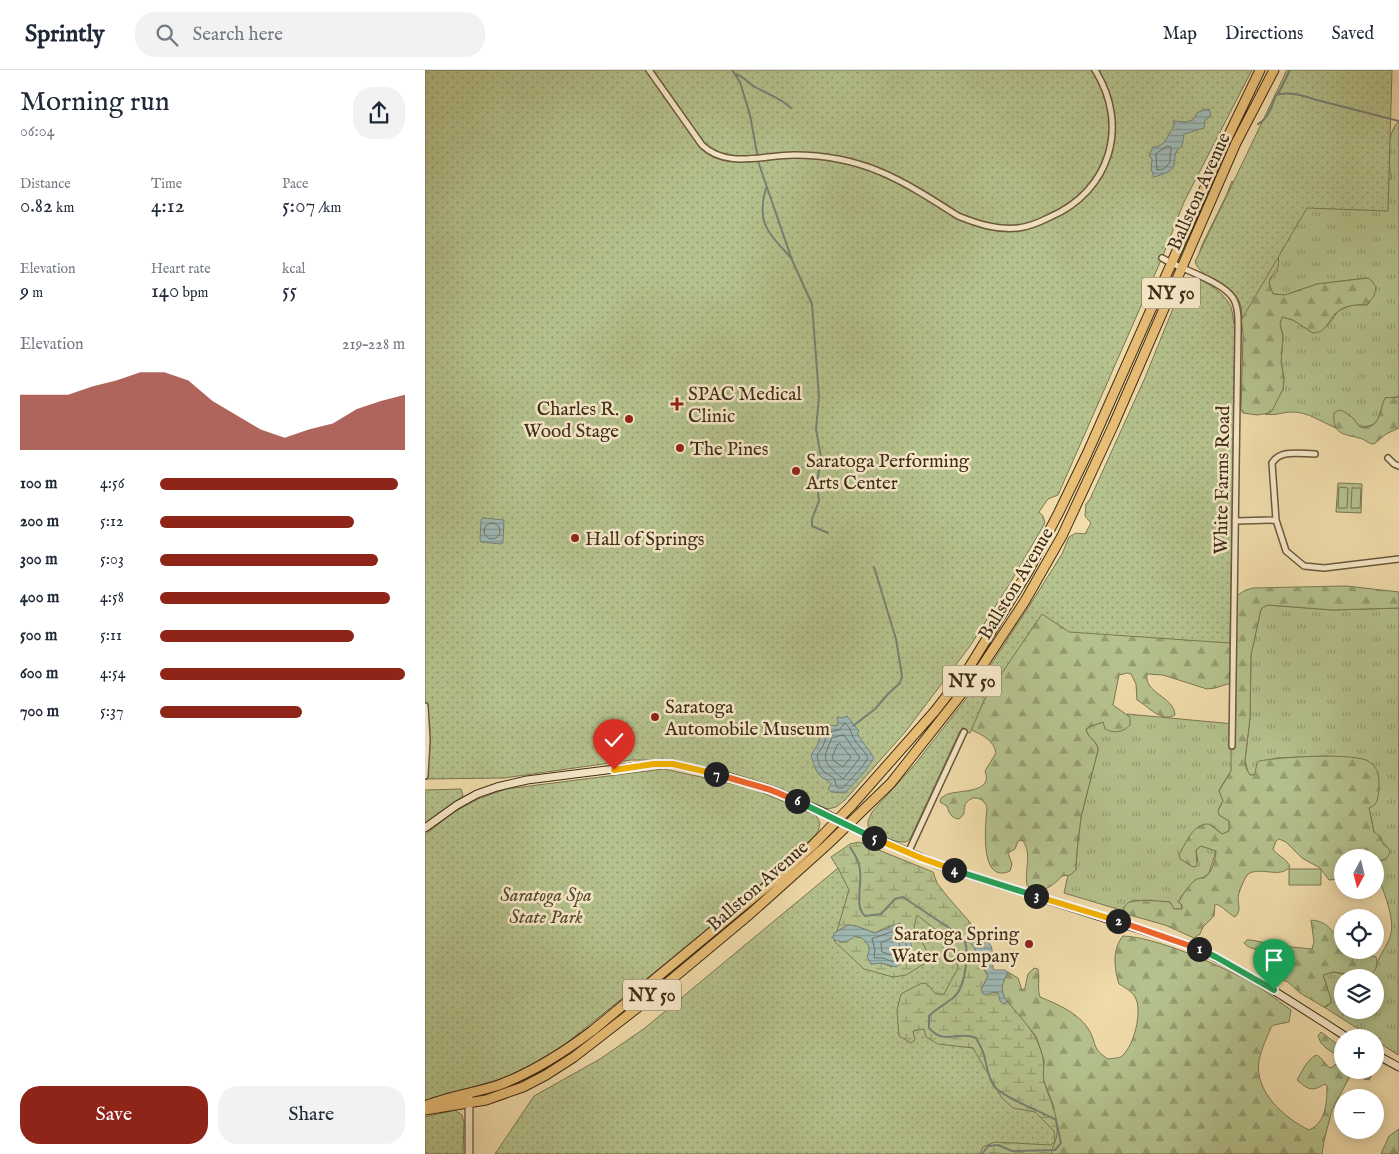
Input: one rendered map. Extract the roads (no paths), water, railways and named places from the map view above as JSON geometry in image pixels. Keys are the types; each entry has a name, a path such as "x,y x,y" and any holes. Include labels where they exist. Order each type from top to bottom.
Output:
{"highway":[{"name":"Ballston Avenue","path":"425,1108 469,1098 532,1071 579,1041 777,878 838,820 935,711 970,666 1043,544 1063,504 1222,148 1260,70"},
{"name":"Ballston Avenue","path":"469,1098 486,1100 523,1087 547,1075 574,1058 641,1004 750,914 827,846 891,783 955,703 999,642 1063,536 1236,143 1274,70"}],"street":[{"path":"649,70 693,133 709,151 722,157 733,159 823,155 840,158 893,176 958,216 985,226 1019,228 1035,224 1065,211 1079,200 1099,177 1110,149 1112,114 1107,96 1095,70"},
{"path":"693,133 699,129"},
{"name":"White Farms Road","path":"1162,258 1218,285 1232,297 1237,309 1239,332 1232,746"},
{"path":"1315,454 1285,453 1276,457 1272,463 1276,520 1286,551 1304,566 1324,568 1399,559"},
{"path":"1388,458 1399,466"},
{"path":"1235,521 1276,520"},
{"path":"425,706 427,740 425,776"},
{"path":"908,853 963,732"},
{"path":"425,828 457,804 497,787 527,780 654,764 673,764 730,777 771,790 908,853 941,866 1193,946 1266,985 1334,1029"},
{"path":"1384,1059 1399,1067"},
{"path":"469,1098 469,1154"}],"water":[{"path":"1209,109 1211,116 1205,120 1204,128 1184,134 1182,146 1175,154 1174,166 1165,174 1154,177 1151,169 1152,159 1149,156 1153,147 1164,143 1174,126 1173,121 1186,122 1193,120 1197,113"},
{"path":"483,518 504,520 502,544 481,542 481,520"},
{"path":"847,716 859,731 857,733 874,758 845,793 831,792 828,789 831,784 818,772 811,755 818,744 823,727 828,725 837,726 837,717 843,718"},
{"path":"900,923 911,942 911,952 896,967 882,963 871,964 867,957 869,947 862,938 855,936 843,942 835,940 833,937 834,933 848,925 875,933"},
{"path":"979,937 989,943 991,947 994,970 1005,970 1008,972 1002,987 1007,1001 1004,1004 1000,1001 998,993 994,992 987,995 983,994 981,990 988,976 969,941 970,938"}],"waterway":[{"path":"732,70 740,82 750,115 759,164 792,260 812,304 819,397 816,429 821,457 817,483 819,501 812,519 812,526 828,533"},
{"path":"1278,94 1290,70"},
{"path":"735,74 791,108"},
{"path":"1258,124 1267,116 1276,95 1286,94 1302,96 1399,121"},
{"path":"766,188 762,210 763,219 770,234 791,258"},
{"path":"853,726 875,709 900,683 902,676 896,639 874,567"},
{"path":"850,847 859,865 859,899 865,916 881,914 895,899 903,897 964,940 967,952 964,978 961,986 954,997 929,1016 929,1028 940,1036 969,1036 976,1038 983,1052 994,1086 1013,1099 1056,1120 1061,1143 1055,1150 1012,1151 998,1145 988,1146 982,1154"}],"place":[{"name":"SPAC Medical Clinic","path":"677,404"},
{"name":"Charles R. Wood Stage","path":"629,419"},
{"name":"The Pines","path":"680,448"},
{"name":"Saratoga Performing Arts Center","path":"796,471"},
{"name":"Hall of Springs","path":"575,538"},
{"name":"Saratoga Automobile Museum","path":"655,717"},
{"name":"Saratoga Spring Water Company","path":"1029,944"}],"park label":[{"name":"Saratoga Spa State Park","path":"546,905"}]}
